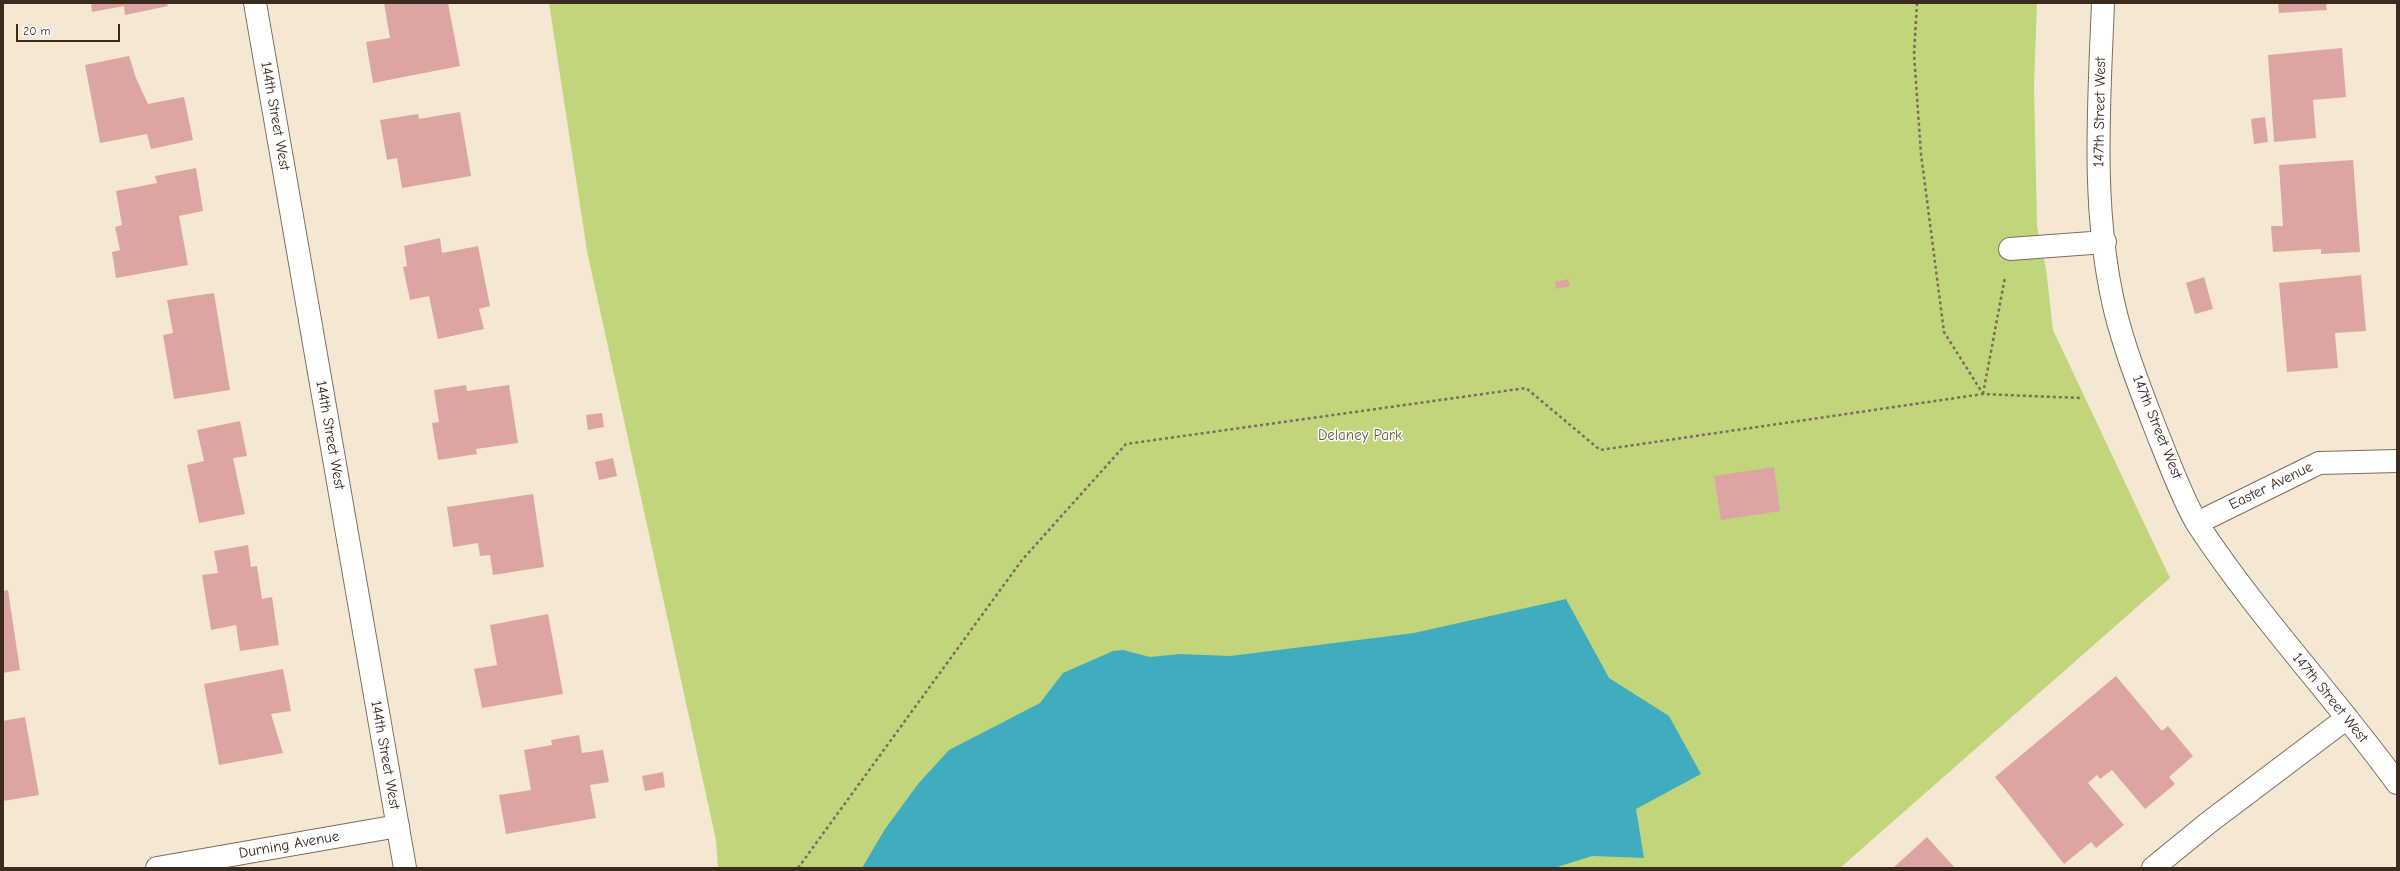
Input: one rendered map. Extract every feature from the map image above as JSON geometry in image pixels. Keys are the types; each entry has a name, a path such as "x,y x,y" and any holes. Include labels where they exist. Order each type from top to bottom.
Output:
{"street":[{"name":"144th Street West","path":"255,3 405,868"},
{"name":"147th Street West","path":"2103,3 2098,137 2104,242 2115,310 2136,377 2166,454 2197,523 2267,622 2347,718 2397,784"},
{"path":"2010,248 2104,242"},
{"name":"Easter Avenue","path":"2197,523 2319,463 2397,461"},
{"path":"2153,868 2208,823 2347,718"},
{"name":"Durning Avenue","path":"157,868 398,826"}],"path":[{"path":"1917,3 1914,54 1921,154 1944,332 1982,394"},
{"path":"1982,394 2010,248"},
{"path":"798,868 1022,560 1126,444 1526,388 1600,450 1982,394 2080,398"}],"green space":[{"name":"Delaney Park","path":"549,3 2037,3 2034,85 2037,226 2046,269 2053,330 2170,578 1840,868 718,868 716,840 587,251"}],"water":[{"path":"1566,599 1609,678 1669,716 1701,774 1636,809 1644,858 1592,856 1554,868 862,868 885,829 918,784 949,750 1040,703 1063,673 1113,651 1123,650 1150,657 1180,654 1230,656 1414,633"}],"building":[{"path":"91,3 167,3 168,6 125,15 124,6 92,12"},
{"path":"384,3 448,3 460,66 373,83 366,42 390,38"},
{"path":"2278,3 2326,3 2327,10 2279,13"},
{"path":"2342,48 2346,97 2313,100 2316,138 2274,142 2268,55"},
{"path":"129,56 136,78 148,104 184,97 193,140 151,149 147,134 100,143 85,65"},
{"path":"460,112 471,176 402,188 397,158 387,160 380,120 418,114 419,119"},
{"path":"2265,117 2268,142 2254,144 2251,119"},
{"path":"2353,160 2360,252 2321,254 2321,249 2273,252 2271,226 2283,226 2279,165"},
{"path":"196,168 203,211 179,216 188,265 116,278 112,252 120,250 115,227 122,225 116,191 157,183 155,176"},
{"path":"440,238 442,253 478,246 490,306 479,309 484,329 438,339 429,296 410,300 403,267 407,266 404,246"},
{"path":"2361,275 2366,331 2335,333 2338,368 2287,372 2279,283"},
{"path":"2204,277 2213,309 2195,314 2186,283"},
{"path":"1568,279 1570,286 1556,289 1555,282"},
{"path":"214,293 230,390 174,399 163,335 173,333 167,300"},
{"path":"466,385 467,391 509,385 518,443 476,449 477,454 438,460 432,423 439,422 434,390"},
{"path":"602,413 604,427 588,430 586,415"},
{"path":"240,421 247,456 233,458 245,514 199,523 187,465 204,461 197,430"},
{"path":"613,458 617,476 599,480 595,462"},
{"path":"1774,467 1780,511 1721,520 1714,476"},
{"path":"533,494 544,567 493,575 490,555 480,556 478,543 453,547 447,507"},
{"path":"248,545 251,567 257,566 262,599 272,597 279,645 240,651 236,625 211,630 202,575 218,573 214,551"},
{"path":"8,590 20,670 3,673 3,591"},
{"path":"548,614 563,694 482,708 474,669 497,665 490,625"},
{"path":"283,669 291,711 271,714 283,753 219,765 204,684"},
{"path":"2116,676 2162,731 2168,726 2193,756 2169,777 2175,784 2145,809 2112,770 2100,779 2097,775 2088,783 2124,825 2096,848 2091,842 2064,864 1995,777"},
{"path":"25,717 39,795 3,801 3,721"},
{"path":"579,735 582,753 603,750 609,782 590,785 596,818 506,834 499,795 531,790 524,750 552,745 551,740"},
{"path":"663,772 665,787 645,791 642,776"},
{"path":"1927,837 1955,868 1893,868"}]}
